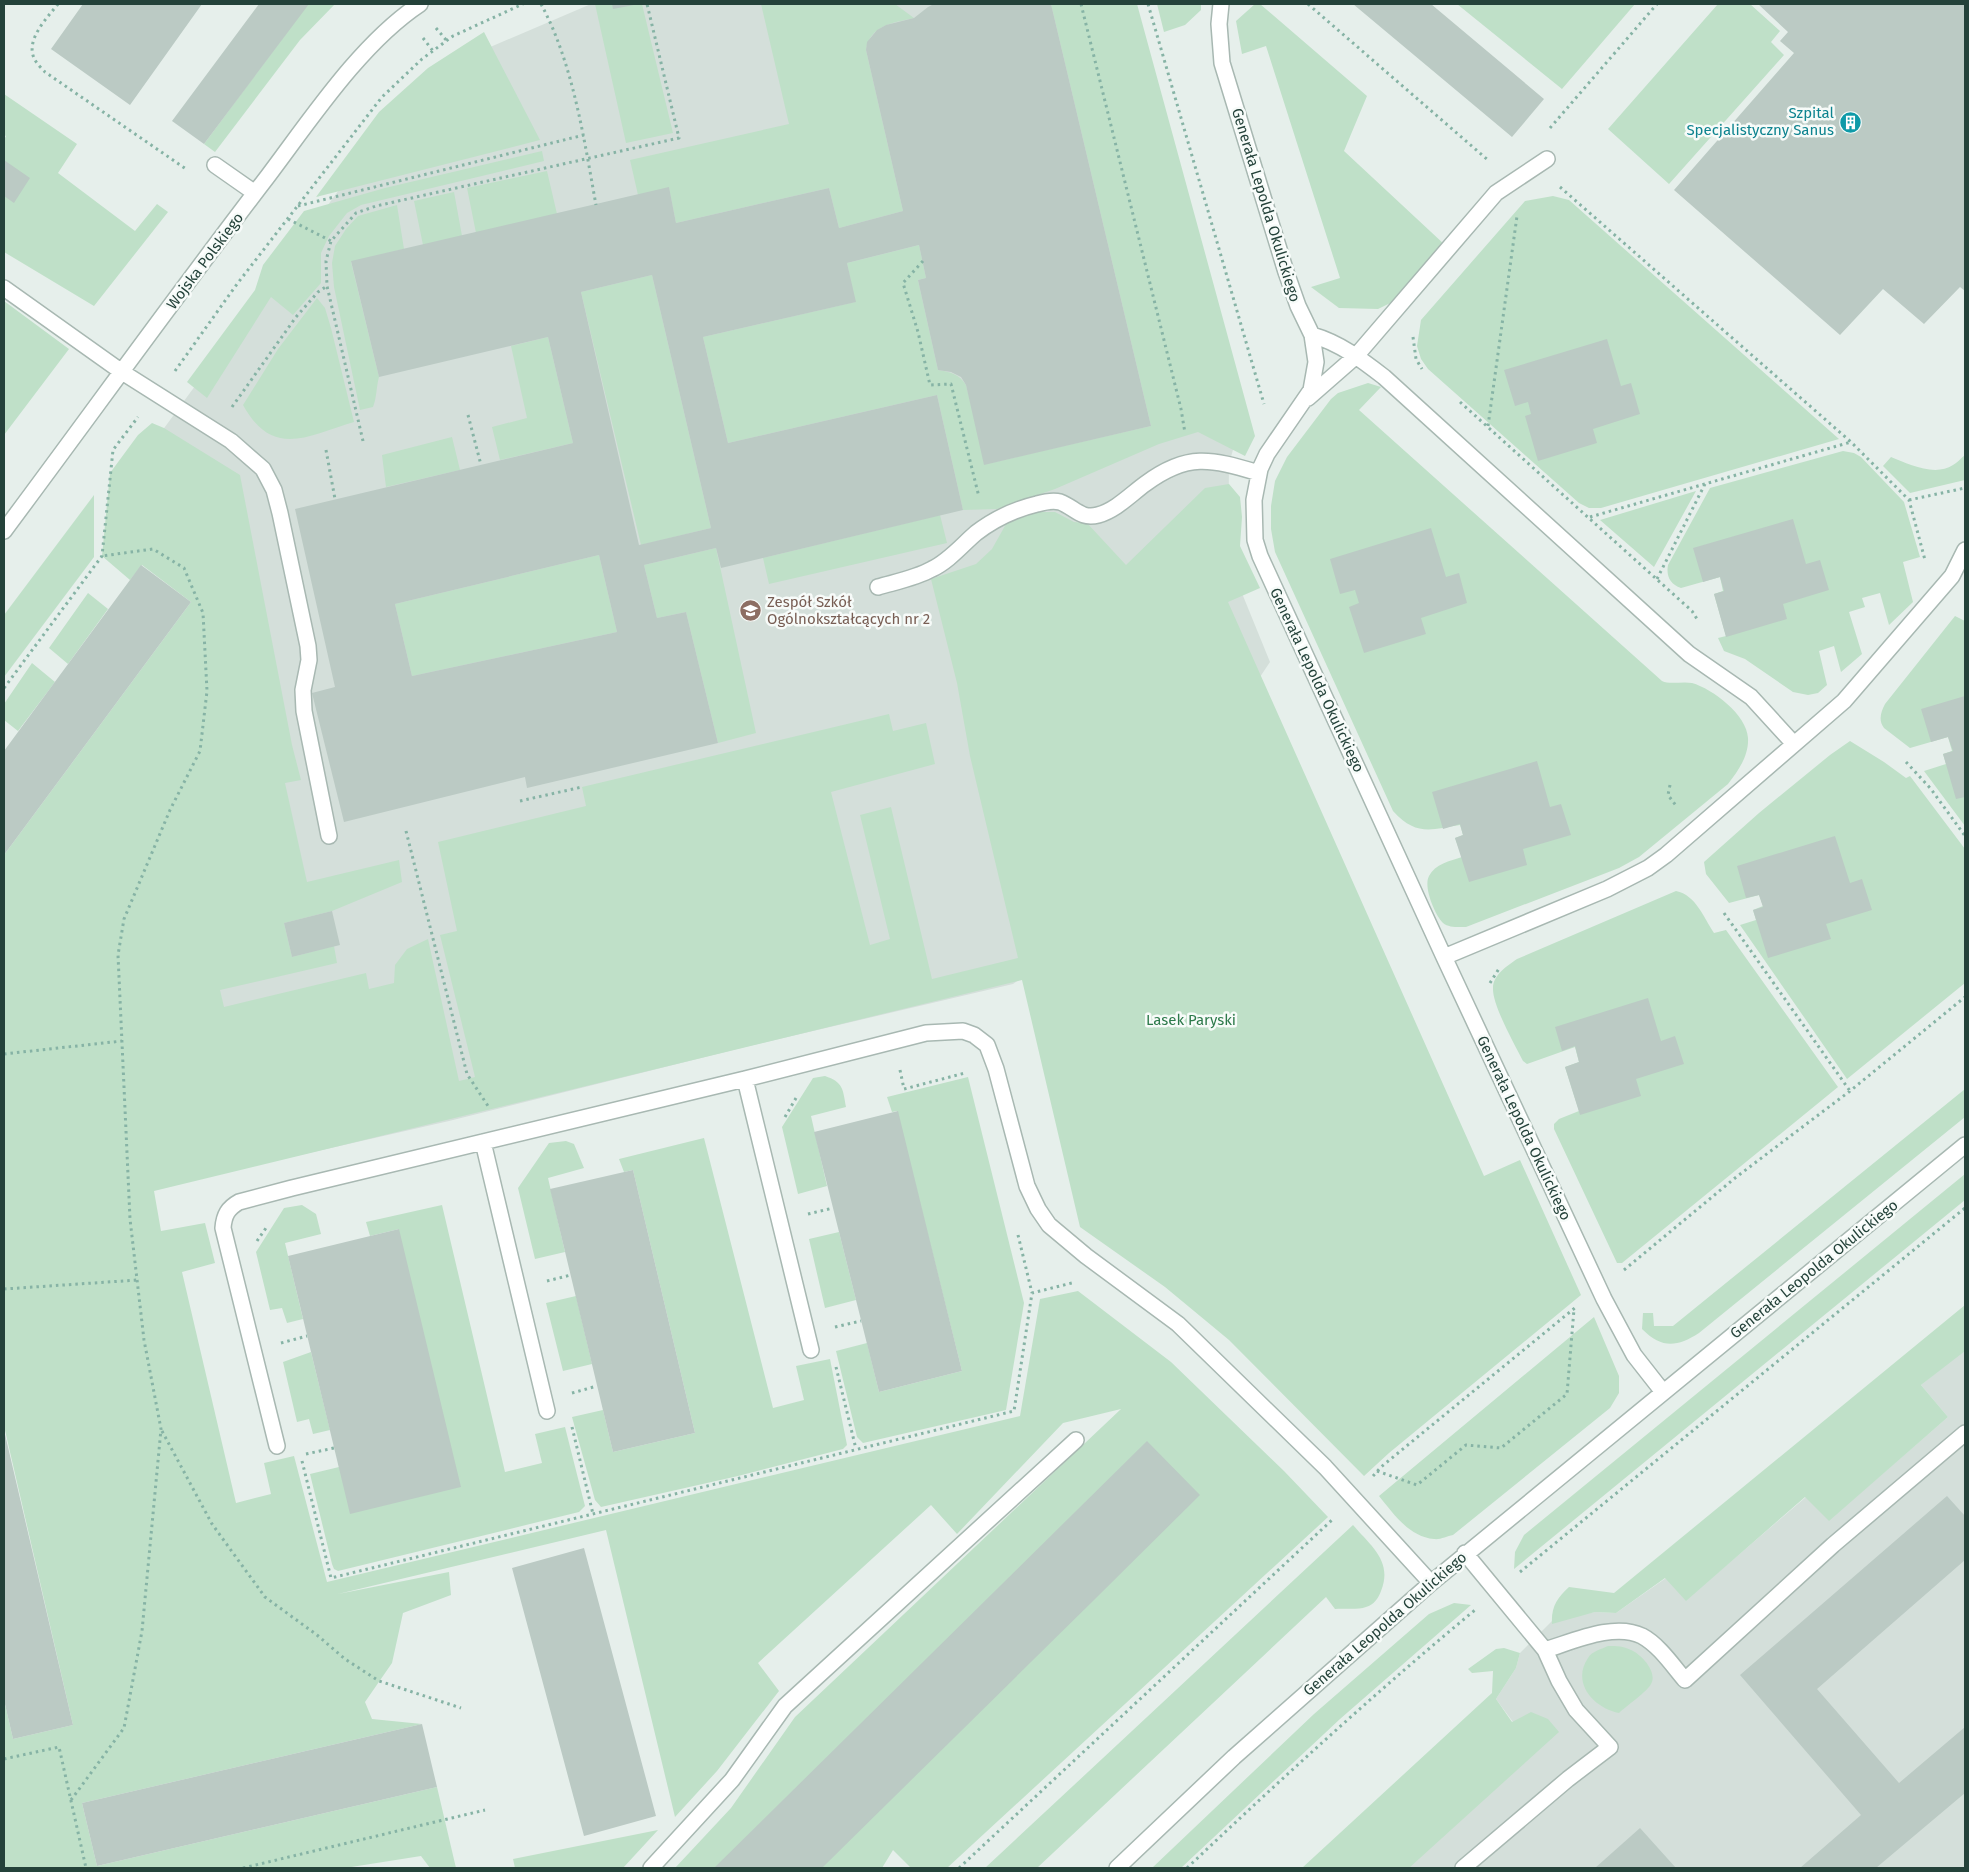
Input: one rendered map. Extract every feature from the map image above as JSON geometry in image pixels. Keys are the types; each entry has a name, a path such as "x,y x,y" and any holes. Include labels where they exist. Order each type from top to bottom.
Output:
{"street":[{"name":"Wojska Polskiego","path":"4,531 336,87 380,36 406,13 420,4"},
{"name":"Generała Lepolda Okulickiego","path":"1221,4 1218,24 1222,63 1286,272 1298,306 1312,335 1316,362 1314,378 1304,402 1267,454 1259,474 1254,500 1254,514 1255,540 1260,556 1444,957 1604,1299 1634,1355 1663,1392"},
{"name":"Generała Lepolda Okulickiego","path":"1304,402 1356,356 1447,252 1486,204 1505,186 1548,159"},
{"path":"215,165 255,193"},
{"path":"4,288 122,372 216,431 246,453 262,468 274,490 280,513 308,646 309,660 303,690 304,711 329,836"},
{"path":"1312,335 1334,343 1356,356 1384,377 1689,654 1751,696 1794,744"},
{"path":"878,587 932,570 986,526 1028,507 1049,502 1061,502 1079,514 1088,516 1098,515 1125,501 1145,484 1165,471 1190,461 1229,464 1259,474"},
{"path":"1444,957 1607,890 1648,868 1693,833 1844,701 1952,576 1965,550"},
{"path":"277,1446 223,1228 224,1219 232,1206 239,1202 292,1188 745,1079 926,1033 963,1031 974,1035 986,1045 996,1069 1027,1186 1038,1209 1049,1224 1086,1256 1178,1324 1354,1497 1431,1583"},
{"path":"745,1079 811,1350"},
{"path":"490,1141 547,1411"},
{"name":"Generała Leopolda Okulickiego","path":"1117,1868 1234,1757 1466,1553 1965,1145"},
{"path":"1545,1650 1610,1631 1628,1632 1642,1636 1656,1647 1685,1680 1833,1545 1965,1433"},
{"path":"651,1868 732,1780 785,1706 1076,1440"},
{"path":"1463,1868 1610,1747 1576,1710 1545,1650 1466,1553"}],"path":[{"path":"58,4 38,31 32,45 34,59 45,72 187,170"},
{"path":"4,688 102,556 113,450 297,206 382,97 422,59 453,36 523,4"},
{"path":"541,4 555,32 584,135 596,205"},
{"path":"363,440 327,286 326,261 331,241 356,213 376,206 678,138 647,4"},
{"path":"1081,4 1181,408 1190,461"},
{"path":"1148,4 1264,404"},
{"path":"1308,4 1495,166"},
{"path":"1548,130 1657,4"},
{"path":"297,206 584,135"},
{"path":"1488,426 1518,211 1517,179 1548,182 1562,188 1851,442 1909,500 1965,488"},
{"path":"288,219 331,241"},
{"path":"923,261 903,282 918,332 930,385 951,384 986,526"},
{"path":"216,431 296,317 318,292 327,286"},
{"path":"1414,333 1413,342 1416,359 1427,374"},
{"path":"1454,397 1692,611 1698,623"},
{"path":"468,415 481,465"},
{"path":"1589,517 1851,442"},
{"path":"326,450 335,499"},
{"path":"1657,579 1705,484"},
{"path":"71,1800 124,1728 142,1631 161,1429 144,1340 130,1219 118,955 124,919 170,810 200,751 207,691 203,613 184,568 153,549 102,556"},
{"path":"1906,762 1931,789 1965,836"},
{"path":"520,801 582,787"},
{"path":"406,831 467,1074 490,1110 490,1141"},
{"path":"1724,913 1850,1091"},
{"path":"1490,991 1490,984 1498,969 1506,963"},
{"path":"1618,1275 1735,1178 1850,1091 1965,997"},
{"path":"4,1054 122,1041"},
{"path":"893,1042 904,1090 973,1071"},
{"path":"255,1244 292,1188"},
{"path":"801,1216 833,1208"},
{"path":"1188,1868 1304,1758 1395,1677 1965,1208"},
{"path":"300,1455 331,1578 1014,1411 1032,1293 1016,1228"},
{"path":"548,1281 571,1275"},
{"path":"4,1289 138,1280"},
{"path":"1032,1293 1078,1282"},
{"path":"959,1868 1337,1515 1377,1470 1579,1304"},
{"path":"1377,1470 1417,1485 1466,1445 1500,1448 1567,1394 1574,1309"},
{"path":"840,1326 861,1321"},
{"path":"288,1341 307,1336"},
{"path":"576,1391 597,1386"},
{"path":"161,1429 212,1524 265,1597 317,1635 345,1659 379,1681 461,1708"},
{"path":"314,1452 334,1448"},
{"path":"4,1759 59,1747 86,1868"},
{"path":"243,1868 485,1810"}],"shaded area":[{"name":"Zespół Szkół Ogólnokształcących nr 2","path":"591,4 1128,4 1236,439 1229,464 1228,559 1270,662 1090,931 1013,984 749,1046 449,1121 239,1169 201,844 280,740 137,465 394,115 488,48"},
{"path":"1965,1349 1965,1868 1403,1868 1513,1722 1496,1699 1516,1668 1520,1653 1552,1621 1595,1612 1616,1613 1666,1578 1686,1600 1806,1497 1829,1520 1948,1417 1921,1385"}],"green space":[{"path":"308,4 335,4 300,40 215,152 204,144"},
{"path":"595,4 642,4 673,133 626,143"},
{"path":"761,4 895,4 914,18 884,26 877,30 868,42 866,50 903,211 839,228 829,188 676,223 669,188 638,195 630,160 789,124"},
{"path":"1051,4 1137,4 1255,436 1245,456 1198,432 1159,444 1055,489 997,509 963,510 937,395 728,443 703,337 855,302 847,263 919,245 926,278 918,280 938,370 954,374 966,385 986,464 1151,426"},
{"path":"1157,4 1201,4 1201,10 1185,25 1164,32"},
{"path":"1255,4 1260,4 1367,96 1344,151 1445,245 1411,293 1378,309 1339,308 1311,287 1340,278 1266,46 1242,54 1236,21"},
{"path":"1457,4 1635,4 1562,89"},
{"path":"1718,4 1750,4 1780,31 1771,42 1784,55 1669,184 1608,129"},
{"path":"484,32 540,140 316,197 379,112 428,68"},
{"path":"4,94 77,144 58,173 135,231 157,204 168,212 94,306 4,252 4,140 6,136 4,135"},
{"path":"542,151 544,161 361,205 347,213 329,236 321,253 321,283 293,315 271,297 207,398 187,382 255,290 263,265 304,211 385,188"},
{"path":"547,171 557,214 476,233 467,188"},
{"path":"454,192 462,236 423,245 414,201"},
{"path":"1553,196 1569,200 1839,439 1601,508 1589,508 1579,503 1428,369 1421,359 1417,346 1421,320 1525,201"},
{"path":"397,205 404,249 351,262 379,377 373,407 360,410 334,287 332,263 335,246 346,229 358,216"},
{"path":"652,275 711,528 641,545 581,292"},
{"path":"317,298 325,308 331,328 354,422 306,437 279,438 266,432 254,422 243,405 278,349"},
{"path":"4,301 69,349 4,435"},
{"path":"548,337 573,443 500,460 492,427 527,418 511,346"},
{"path":"1368,383 1381,387 1359,410 1662,681 1669,683 1692,683 1709,691 1728,704 1742,721 1748,738 1745,757 1728,784 1639,857 1619,868 1466,927 1445,925 1443,923 1433,908 1428,887 1429,876 1435,869 1462,857 1455,838 1463,835 1460,825 1432,829 1416,828 1401,819 1393,811 1275,552 1271,529 1271,506 1275,481 1287,457 1331,399 1338,393"},
{"name":"Lasek Paryski","path":"152,423 164,428 240,475 292,745 301,780 285,783 307,882 399,860 402,882 332,911 284,923 292,957 334,946 337,963 220,990 224,1007 366,973 369,989 394,983 395,965 407,949 428,939 459,1081 475,1077 440,935 457,931 438,842 586,806 582,787 889,714 893,731 926,723 935,764 831,792 870,945 890,939 860,815 891,807 932,979 1018,958 970,756 957,683 931,579 976,564 992,549 1006,524 1036,512 1055,512 1074,522 1087,523 1126,565 1205,488 1229,484 1240,497 1242,517 1240,546 1260,588 1228,602 1484,1176 1520,1160 1581,1295 1389,1453 1364,1476 1229,1340 1165,1287 1080,1227 1022,980 154,1191 161,1231 205,1223 215,1263 182,1272 236,1503 271,1494 264,1463 294,1456 327,1582 1020,1416 1040,1299 1078,1291 1171,1362 1284,1471 1328,1517 947,1868 911,1868 893,1850 882,1868 675,1868 731,1808 795,1717 1121,1409 1063,1423 957,1534 931,1505 758,1663 779,1691 717,1771 675,1817 606,1530 338,1594 449,1572 451,1595 403,1613 392,1663 365,1702 372,1719 422,1724 82,1803 97,1866 437,1787 456,1868 430,1868 421,1856 345,1868 4,1868 4,1700 13,1739 73,1725 4,1426 4,855 191,602 142,565 130,580 102,556 110,473 138,435"},
{"path":"452,437 460,470 386,487 382,455"},
{"path":"1843,451 1854,453 1861,457 1904,502 1920,557 1903,562 1913,602 1889,625 1880,593 1862,598 1865,607 1849,612 1862,654 1841,672 1834,646 1819,651 1827,685 1818,693 1808,695 1793,692 1745,659 1724,651 1718,638 1726,636 1714,594 1723,591 1720,577 1681,588 1670,579 1668,565 1710,488"},
{"path":"1965,455 1965,480 1910,493 1883,466 1891,457 1922,468 1938,470 1953,465"},
{"path":"1696,491 1654,567 1600,520"},
{"path":"94,495 94,557 4,677 4,615"},
{"path":"940,515 947,543 769,584 763,558"},
{"path":"716,548 756,733 718,743 686,612 657,618 644,565"},
{"path":"599,555 617,632 412,676 395,604"},
{"path":"88,593 108,609 68,664 49,648"},
{"path":"1955,616 1965,621 1965,826 1924,771 1946,764 1943,754 1952,751 1948,737 1910,748 1884,728 1881,719 1881,713 1885,704"},
{"path":"32,663 55,682 18,731 4,720 4,704"},
{"path":"1850,741 1906,778 1910,776 1965,849 1965,983 1847,1079 1740,925 1756,920 1753,910 1763,906 1759,895 1729,903 1706,874 1704,862 1759,813"},
{"path":"1676,891 1683,893 1694,902 1714,933 1726,930 1838,1087 1622,1263 1617,1263 1554,1129 1554,1124 1559,1119 1579,1111 1565,1067 1579,1062 1575,1047 1527,1064 1523,1061 1505,1025 1496,1004 1493,988 1495,979 1501,971 1517,959"},
{"path":"825,1076 839,1084 844,1095 846,1107 811,1116 827,1186 798,1194 782,1127 813,1078"},
{"path":"968,1077 1024,1303 1006,1410 863,1443 857,1437 836,1351 867,1343 879,1392 962,1371 897,1111 892,1112 887,1097"},
{"path":"1965,1089 1965,1117 1699,1333 1684,1341 1670,1344 1656,1340 1642,1329 1643,1313 1653,1313 1654,1326 1673,1326"},
{"path":"704,1138 773,1408 804,1400 796,1366 830,1359 847,1445 843,1449 738,1476 601,1507 595,1500 572,1417 603,1410 613,1452 695,1433 633,1170 624,1172 619,1159"},
{"path":"566,1141 574,1144 584,1168 548,1178 565,1252 535,1259 518,1188 549,1143"},
{"path":"1965,1174 1965,1200 1514,1569 1515,1552 1524,1535"},
{"path":"302,1205 316,1214 321,1234 285,1243 303,1319 287,1323 282,1308 270,1310 256,1252 284,1208"},
{"path":"442,1205 505,1472 542,1463 535,1434 565,1427 585,1506 579,1512 338,1571 334,1569 332,1564 310,1474 339,1467 399,1229 370,1236 366,1222"},
{"path":"839,1232 856,1300 825,1308 809,1239"},
{"path":"576,1296 592,1364 563,1371 546,1303"},
{"path":"1965,1305 1965,1351 1921,1385 1948,1417 1829,1521 1805,1497 1686,1601 1665,1578 1616,1613 1595,1612 1552,1624 1556,1603 1569,1587 1614,1593"},
{"path":"1594,1317 1619,1376 1619,1393 1610,1408 1453,1535 1436,1539 1425,1537 1417,1534 1402,1523 1379,1496"},
{"path":"311,1352 330,1430 313,1434 309,1419 297,1422 283,1362"},
{"path":"1353,1525 1373,1547 1382,1562 1384,1580 1380,1593 1374,1603 1363,1608 1335,1609 1326,1597 1037,1868 985,1868"},
{"path":"1454,1603 1471,1605 1340,1719 1181,1868 1152,1868 1314,1714 1429,1614"},
{"path":"1608,1646 1623,1647 1635,1652 1644,1659 1653,1679 1649,1687 1641,1695 1619,1713 1601,1706 1594,1700 1584,1685 1582,1676 1583,1667 1588,1658 1595,1652"},
{"path":"1504,1648 1520,1653 1516,1668 1496,1699 1512,1722 1531,1712 1548,1719 1559,1732 1409,1868 1302,1868 1492,1693 1493,1671 1472,1673 1468,1669 1496,1649"},
{"path":"658,1830 623,1868 515,1868 513,1859"}],"building":[{"path":"83,4 202,4 130,105 51,49"},
{"path":"259,4 309,4 204,144 172,121"},
{"path":"612,4 634,4 634,5 613,9"},
{"path":"934,4 1051,4 1151,426 984,465 966,385 961,377 951,372 938,370 918,280 926,278 919,245 847,263 856,302 703,337 728,443 937,395 963,510 721,568 716,548 644,565 657,618 686,612 718,743 527,788 525,777 344,822 312,693 335,687 295,509 573,443 548,337 379,377 351,261 669,187 676,223 829,188 839,228 903,211 866,50 867,42 877,30 886,25 914,18","holes":["652,275 711,528 639,545 581,292","599,555 617,632 412,676 395,604"]},
{"path":"1353,4 1431,4 1544,99 1512,137"},
{"name":"Szpital Specjalistyczny Sanus","path":"1758,4 1965,4 1965,291 1960,287 1924,324 1883,289 1840,335 1674,190 1794,53 1780,41 1788,32"},
{"path":"4,160 30,178 14,203 4,196"},
{"path":"1607,339 1621,386 1631,383 1640,414 1593,429 1597,443 1538,461 1525,416 1531,414 1528,402 1515,406 1504,370"},
{"path":"1793,519 1806,564 1820,560 1829,590 1783,604 1787,619 1726,637 1714,594 1724,591 1720,577 1703,582 1693,548"},
{"path":"1431,528 1446,577 1459,573 1467,603 1421,618 1426,634 1364,653 1349,607 1359,603 1355,590 1340,594 1330,559"},
{"path":"141,565 191,602 4,855 4,751"},
{"path":"1965,696 1965,797 1956,799 1943,754 1953,751 1948,737 1931,742 1921,709"},
{"path":"1537,761 1550,807 1561,804 1571,835 1523,849 1527,865 1469,882 1455,838 1463,835 1460,824 1443,829 1432,792"},
{"path":"1835,836 1850,883 1862,879 1872,910 1826,924 1831,939 1768,958 1753,910 1763,907 1759,895 1746,898 1737,866"},
{"path":"332,911 340,945 292,957 284,923"},
{"path":"1648,998 1661,1041 1675,1036 1684,1064 1636,1079 1641,1096 1580,1115 1565,1067 1579,1062 1575,1046 1562,1051 1555,1027"},
{"path":"898,1111 962,1371 879,1392 814,1132"},
{"path":"633,1170 695,1433 613,1452 550,1189"},
{"path":"399,1229 461,1487 350,1514 288,1256"},
{"path":"4,1430 73,1725 13,1739 4,1700"},
{"path":"1147,1441 1200,1495 1092,1602 822,1868 714,1868"},
{"path":"1947,1496 1965,1516 1965,1560 1817,1689 1899,1783 1965,1727 1965,1793 1876,1868 1800,1868 1861,1815 1740,1675"},
{"path":"584,1548 656,1816 584,1836 512,1568"},
{"path":"422,1724 437,1787 97,1866 82,1803"},
{"path":"1640,1828 1676,1868 1595,1868"}],"place":[{"name":"Szpital Specjalistyczny Sanus","path":"1850,122"},
{"name":"Zespół Szkół Ogólnokształcących nr 2","path":"751,611"}]}
